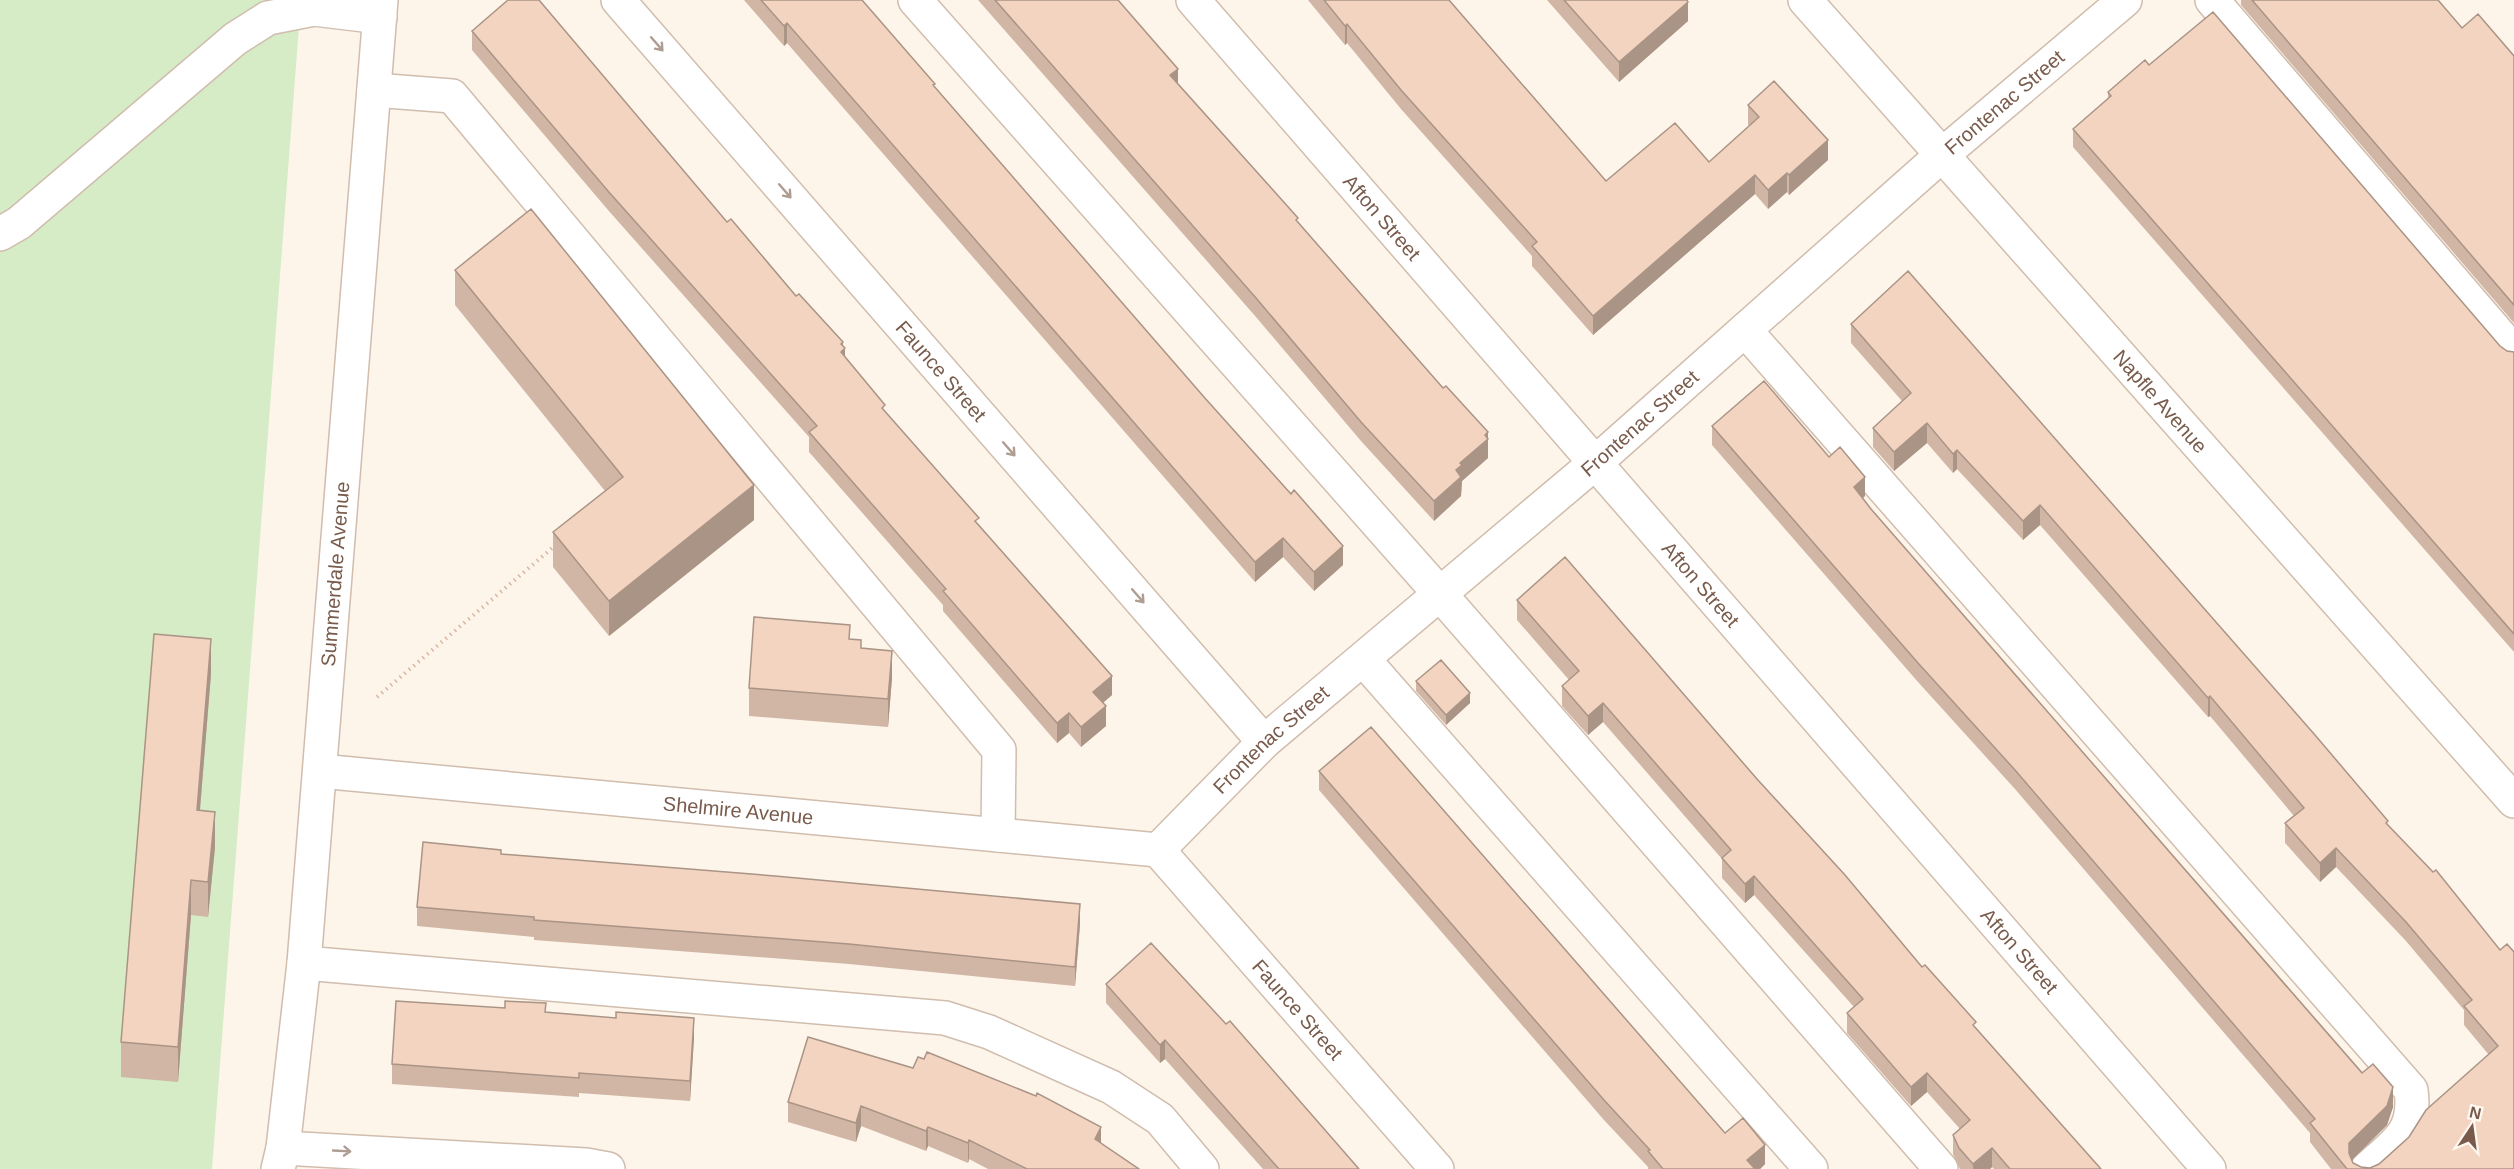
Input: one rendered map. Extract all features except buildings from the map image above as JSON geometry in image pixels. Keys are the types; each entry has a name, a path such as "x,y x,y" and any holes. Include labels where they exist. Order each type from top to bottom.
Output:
{"street":[{"name":"Faunce Street","path":"618,0 1264,742"},
{"path":"915,0 1440,594 1941,1169"},
{"name":"Afton Street","path":"1193,0 2209,1169"},
{"name":"Napfle Avenue","path":"1805,0 2514,801"},
{"name":"Frontenac Street","path":"1158,850 1264,742 1595,463 1942,155 2125,0"},
{"path":"2212,0 2514,352"},
{"path":"0,234 19,223 235,39 268,18 314,9 380,9"},
{"name":"Summerdale Avenue","path":"282,1162 304,963 380,9"},
{"path":"374,90 452,96 999,750 998,835"},
{"path":"1744,330 2411,1090 2414,1110 2405,1134 2367,1169"},
{"path":"1363,659 1811,1169"},
{"name":"Shelmire Avenue","path":"320,771 1158,850"},
{"name":"Faunce Street","path":"1158,850 1437,1169"},
{"path":"304,963 945,1018 989,1032 1111,1087 1160,1119 1202,1169"},
{"path":"282,1162 608,1169"}],"path":[{"path":"377,698 566,536"}],"green space":[{"path":"0,0 301,0 212,1169 0,1169"}]}
